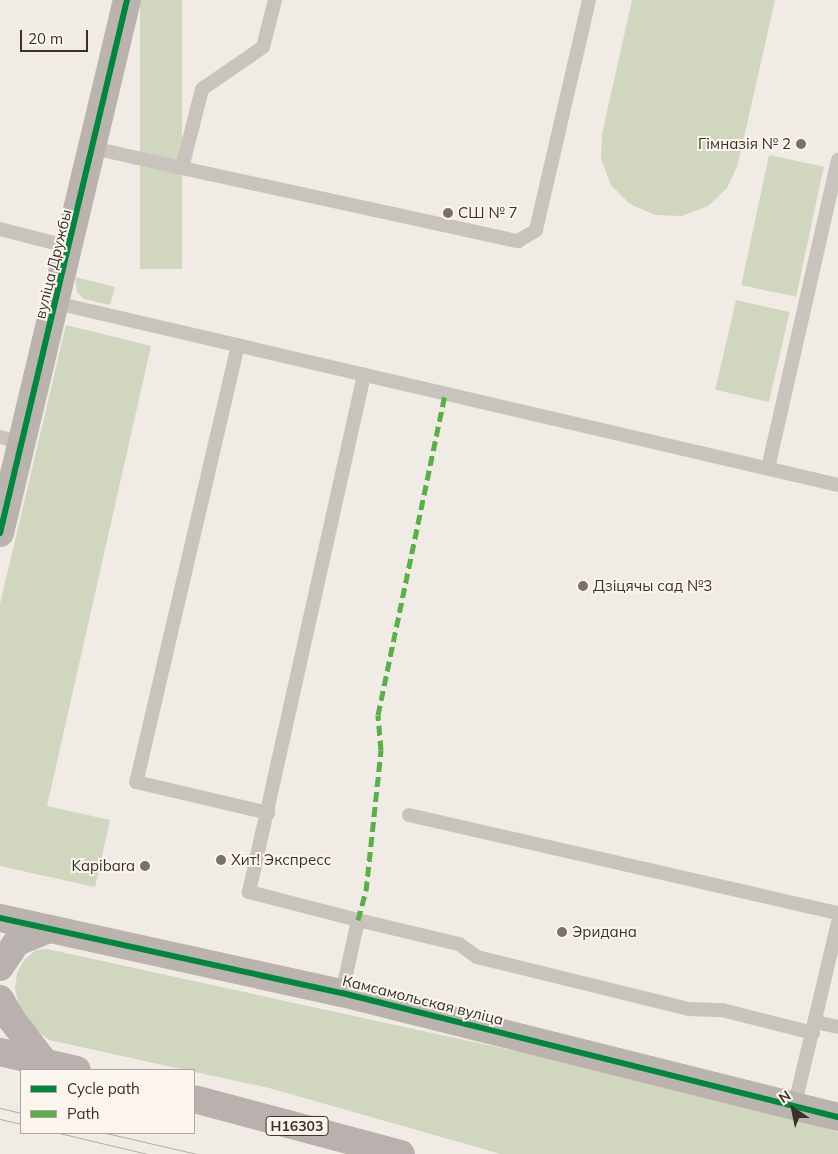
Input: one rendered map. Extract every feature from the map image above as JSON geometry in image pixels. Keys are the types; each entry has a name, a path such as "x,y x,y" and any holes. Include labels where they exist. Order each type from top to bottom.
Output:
{"main road":[{"path":"0,967 18,942 49,929"},
{"path":"0,999 12,1020 45,1063"},
{"path":"0,1052 73,1069"},
{"name":"Н16303","path":"195,1098 401,1154"}],"street":[{"name":"вуліца Дружбы","path":"0,533 11,440 56,303 128,0"},
{"name":"Камсамольская вуліца","path":"0,918 342,993 795,1104 838,1117"}],"lane":[{"path":"182,168 202,89 263,47 275,0"},
{"path":"93,148 518,241 536,230 590,0"},
{"path":"768,468 838,160"},
{"path":"0,229 70,247"},
{"path":"56,303 838,485"},
{"path":"238,345 136,782 268,813"},
{"path":"364,375 249,892 459,944 477,957 689,1008 722,1010 814,1027 838,1027"},
{"path":"409,815 838,913"},
{"path":"342,993 358,920"},
{"path":"795,1104 838,922"}],"green space":[{"path":"140,0 182,0 182,269 140,269"},
{"path":"632,0 775,0 738,164 727,188 708,206 682,216 655,215 630,204 611,185 601,159 602,134"},
{"path":"769,155 824,167 796,297 741,285"},
{"path":"75,277 115,287 110,305 84,299 77,292"},
{"path":"736,300 790,312 769,402 715,390"},
{"path":"66,325 151,346 47,806 110,820 95,887 0,866 0,604"},
{"path":"47,949 675,1086 838,1132 838,1154 501,1154 269,1088 195,1072 195,1069 182,1069 49,1040 29,1024 20,1008 15,989 17,973 25,959 36,950"}],"tram line":[{"path":"0,1108 20,1113"},
{"path":"0,1119 20,1124"},
{"path":"63,1134 148,1154"},
{"path":"110,1134 197,1154"}],"marked path":[{"path":"358,920 366,891 381,750 378,715 445,393"}],"cycle path":[{"path":"0,533 127,0"},
{"path":"0,918 342,993 838,1117"}],"place":[{"name":"Гімназія № 2","path":"801,144"},
{"name":"СШ № 7","path":"448,213"},
{"name":"Дзіцячы сад №3","path":"583,586"},
{"name":"Хит! Экспресс","path":"221,860"},
{"name":"Kapibara","path":"145,866"},
{"name":"Эридана","path":"562,932"}]}
